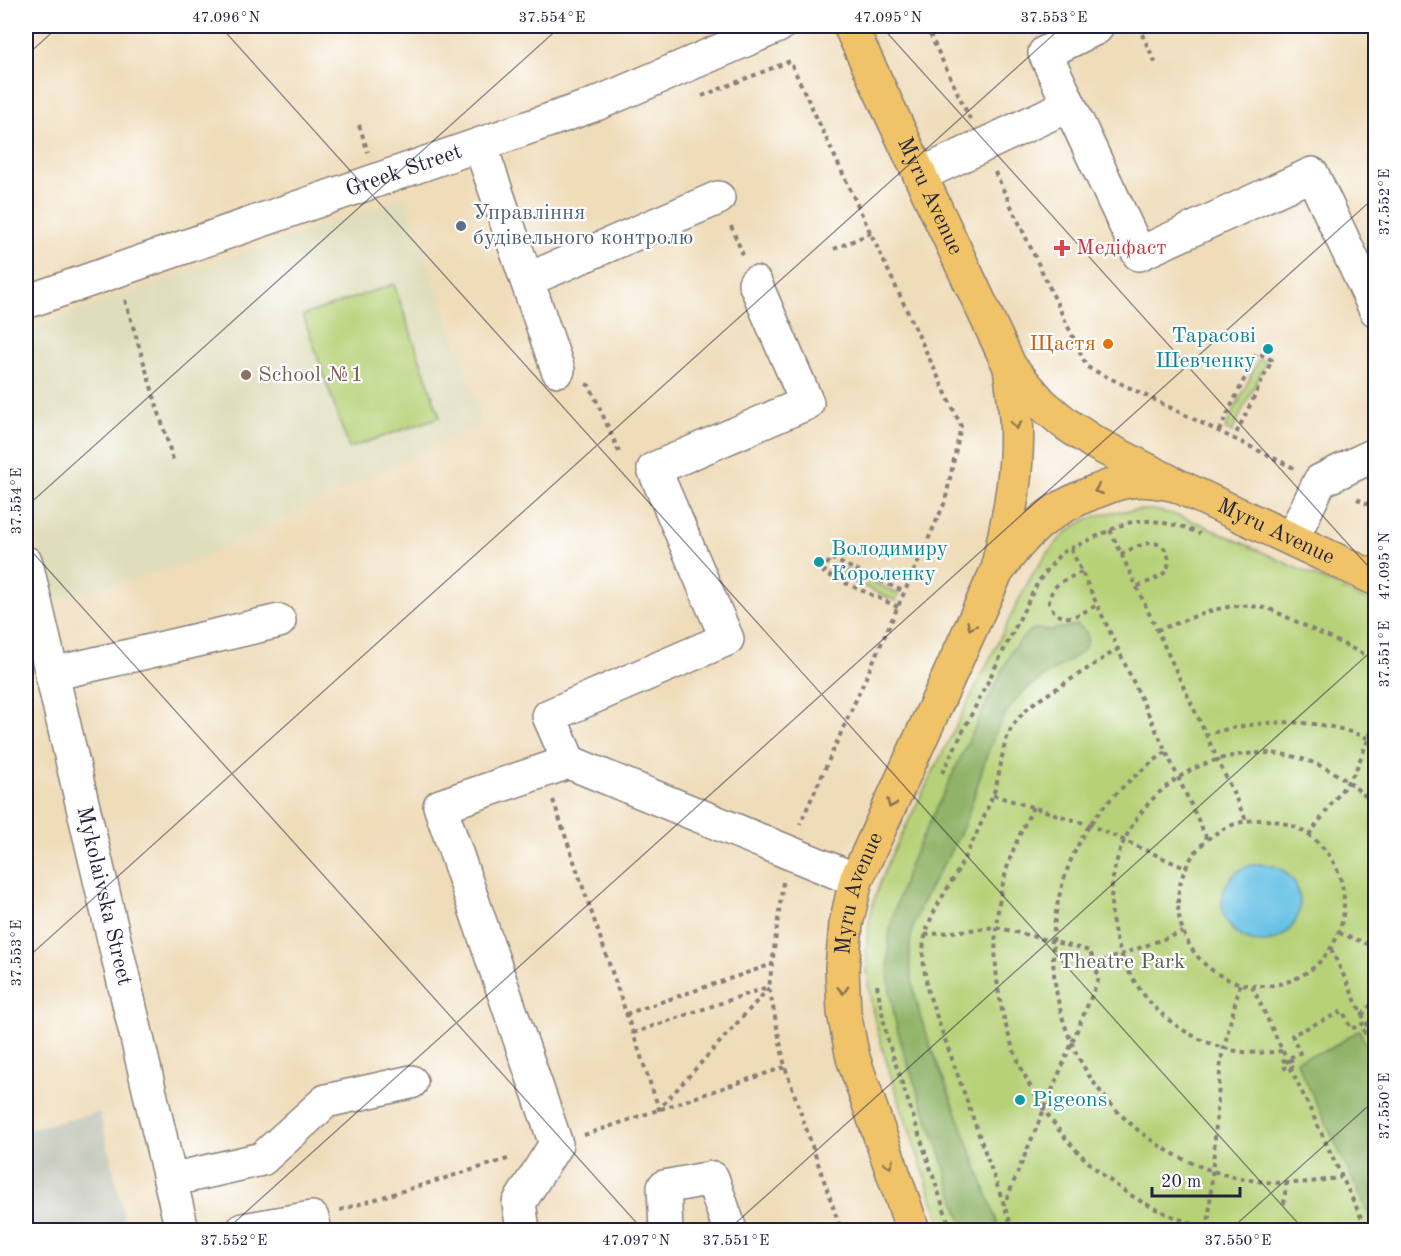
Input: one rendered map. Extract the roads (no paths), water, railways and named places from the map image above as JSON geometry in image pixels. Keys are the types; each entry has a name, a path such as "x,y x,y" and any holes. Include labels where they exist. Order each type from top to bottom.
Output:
{"main road":[{"name":"Myru Avenue","path":"850,26 1010,367 1042,404 1093,442 1376,579"},
{"name":"Myru Avenue","path":"996,573 1008,522 1015,471 1016,418 1010,367"},
{"name":"Myru Avenue","path":"913,1230 853,1058 844,1013 842,969 846,924 856,880 996,573 1015,545 1035,525 1074,500 1125,482 1148,480 1176,484"}],"street":[{"name":"Greek Street","path":"26,303 596,104 778,26"},
{"path":"1096,28 1045,53 1139,254 1312,174 1376,310"},
{"path":"920,175 1069,105"},
{"path":"480,145 558,370"},
{"path":"527,280 718,198"},
{"path":"556,767 549,716 727,639 654,469 807,403 755,283"},
{"path":"1292,539 1320,481 1376,454"},
{"name":"Mykolaivska Street","path":"26,563 182,1230"},
{"path":"52,674 279,621"},
{"path":"524,1230 519,1203 556,1144 440,806 556,767 787,852 856,880"},
{"path":"170,1180 262,1159 326,1101 411,1082"},
{"path":"666,1230 664,1187 712,1179 729,1230"},
{"path":"243,1230 313,1224"}],"water":[{"path":"1261,864 1276,867 1289,875 1297,888 1300,903 1297,918 1289,931 1276,939 1261,942 1246,939 1233,931 1225,918 1222,903 1225,888 1233,875 1246,867"}],"place":[{"name":"Управління будівельного контролю","path":"461,226"},
{"name":"Медіфаст","path":"1062,248"},
{"name":"Щастя","path":"1108,344"},
{"name":"Тарасові Шевченку","path":"1268,349"},
{"name":"School №1","path":"246,375"},
{"name":"Володимиру Короленку","path":"819,562"},
{"name":"Pigeons","path":"1020,1100"}],"park label":[{"name":"Theatre Park","path":"1122,962"}]}
